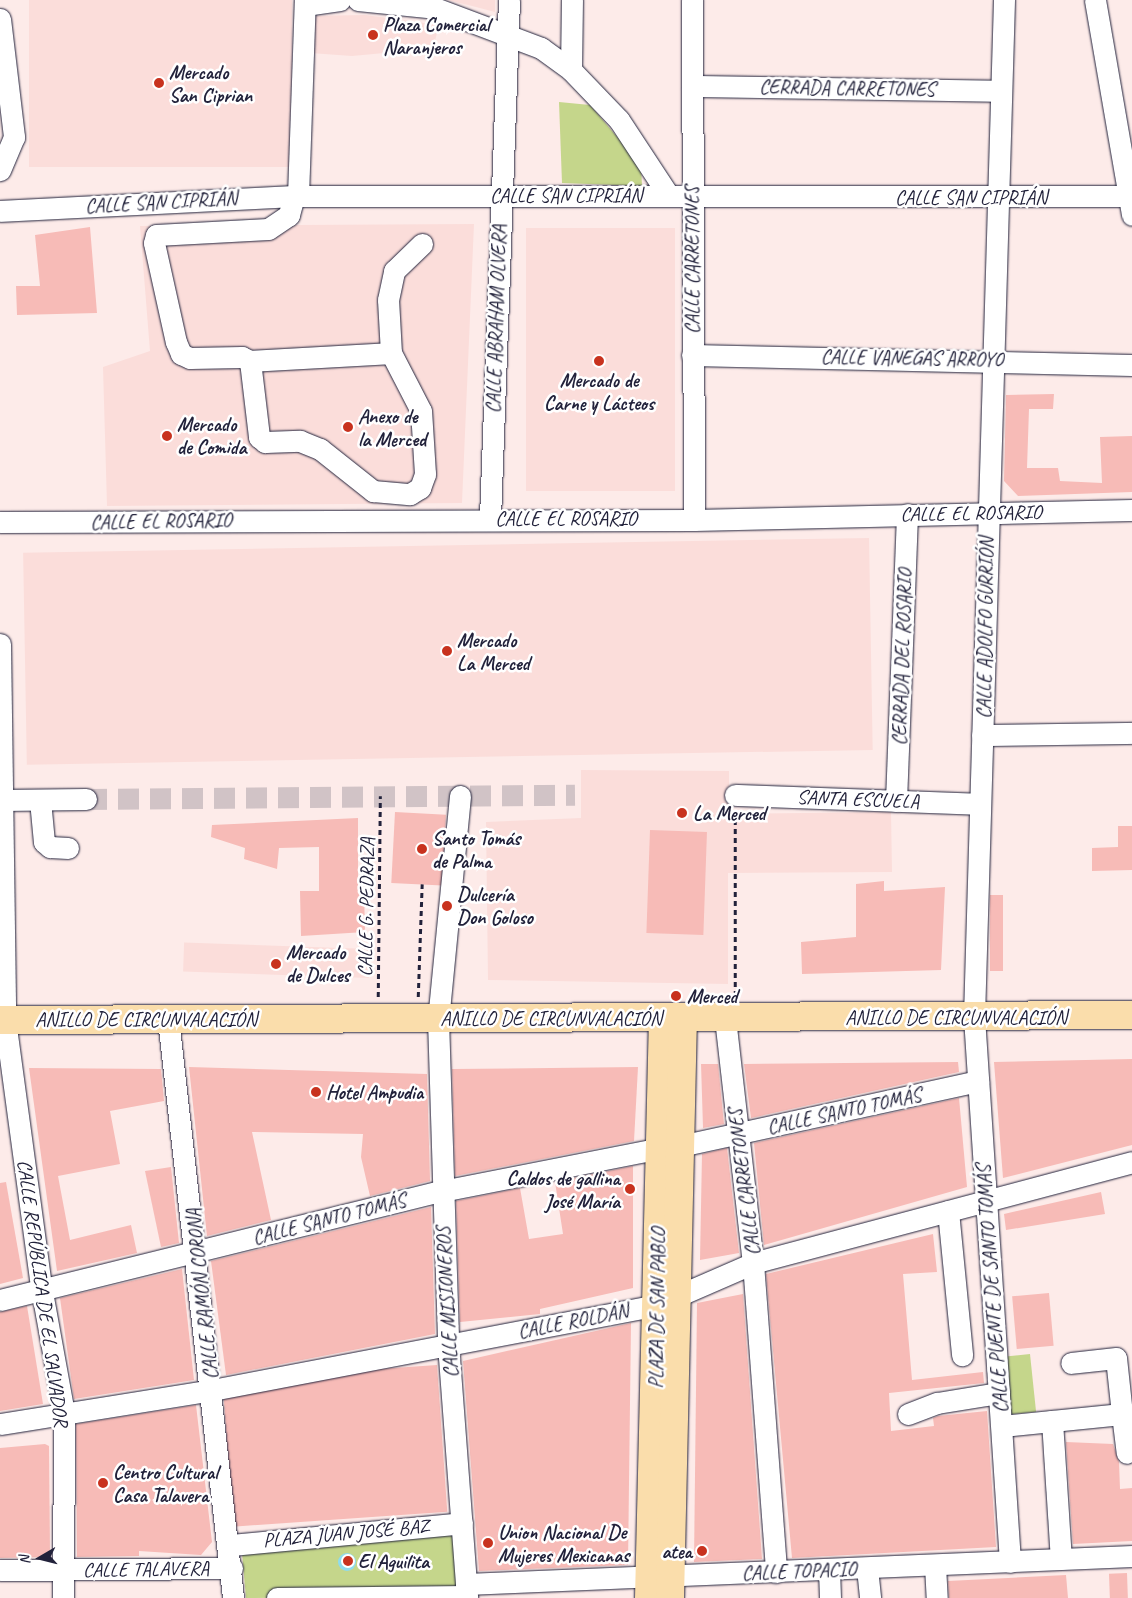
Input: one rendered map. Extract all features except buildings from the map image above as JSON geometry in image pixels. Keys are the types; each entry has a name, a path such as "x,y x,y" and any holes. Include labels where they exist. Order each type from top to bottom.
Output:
{"main road":[{"name":"ANILLO DE CIRCUNVALACIÓN","path":"3,1020 1132,1015"},
{"name":"PLAZA DE SAN PABLO","path":"660,1587 673,1018"}],"street":[{"path":"340,0 305,2 296,196 289,215 268,229 164,232 154,243 181,354 190,358 242,357 250,361 391,353"},
{"path":"358,0 435,8 541,48 571,70 619,120 669,196"},
{"name":"CALLE ABRAHAM OLVERA","path":"490,518 500,195 509,0"},
{"path":"571,70 572,0"},
{"name":"CALLE CARRETONES","path":"692,0 694,520"},
{"name":"CALLE ADOLFO GURRIÓN","path":"974,1017 988,515 990,359 999,198 1004,0"},
{"path":"1095,0 1131,202"},
{"path":"0,20 14,138 0,170"},
{"name":"CERRADA CARRETONES","path":"692,86 1001,91"},
{"name":"CALLE SAN CIPRIÁN","path":"0,211 296,196 500,195 999,198 1131,202"},
{"path":"250,361 259,437 265,442 300,441 320,449 373,491 410,494 420,488 425,474 421,411 391,353 388,300 394,271 422,244"},
{"name":"CALLE VANEGAS ARROYO","path":"692,355 990,359 1132,365"},
{"name":"CALLE EL ROSARIO","path":"0,522 490,518 694,520 907,514 988,515 1132,510"},
{"name":"CERRADA DEL ROSARIO","path":"896,801 907,514"},
{"name":"CALLE REPÚBLICA DE EL SALVADOR","path":"0,644 3,1020 42,1292 64,1413 63,1598"},
{"path":"982,736 1132,733"},
{"name":"SANTA ESCUELA","path":"736,794 980,804"},
{"path":"427,1019 460,796"},
{"path":"2,800 86,799"},
{"path":"40,800 44,842 50,847 68,848"},
{"name":"CALLE PUENTE DE SANTO TOMÁS","path":"974,1017 1010,1562"},
{"name":"CALLE CARRETONES","path":"725,1018 753,1263 776,1572"},
{"name":"CALLE MISIONEROS","path":"427,1019 442,1191 448,1344 467,1593"},
{"name":"CALLE RAMÓN CORONA","path":"168,1020 198,1252 212,1390 231,1545 235,1598"},
{"name":"CALLE SANTO TOMÁS","path":"0,1300 42,1292 58,1282 198,1252 442,1191 738,1134 978,1081"},
{"name":"CALLE ROLDÁN","path":"0,1424 212,1390 667,1302 753,1263 1132,1162"},
{"path":"948,1211 962,1355"},
{"path":"1071,1364 1124,1357 1122,1414 1126,1453"},
{"path":"908,1414 937,1403 999,1393"},
{"path":"1002,1426 1122,1414"},
{"path":"1052,1421 1061,1559"},
{"name":"PLAZA JUAN JOSÉ BAZ","path":"231,1545 462,1523"},
{"name":"CALLE TOPACIO","path":"277,1598 660,1587 776,1572 1132,1556"},
{"path":"935,1565 936,1598"},
{"name":"CALLE TALAVERA","path":"0,1570 232,1568"},
{"path":"867,1568 870,1598"},
{"path":"829,1569 830,1598"}],"path":[{"path":"725,1018 735,998 736,794"},
{"name":"CALLE G. PEDRAZA","path":"378,1019 380,796"},
{"path":"422,884 427,1019"}],"shaded area":[{"name":"Mercado San Ciprian","path":"29,0 292,0 292,167 29,167"},
{"path":"448,0 495,0 495,12 476,7"},
{"name":"Plaza Comercial Naranjeros","path":"365,15 439,25 434,45 397,44 395,52 352,56 310,53 310,16"},
{"name":"Anexo de la Merced","path":"474,224 462,503 107,506 103,367 150,351 140,226"},
{"name":"Mercado de Carne y Lácteos","path":"526,228 675,228 675,491 526,491"},
{"name":"Mercado La Merced","path":"869,538 873,750 27,765 23,553"},
{"path":"581,770 729,771 729,814 891,812 892,872 728,873 728,984 488,980 486,822 581,818"},
{"name":"Mercado de Dulces","path":"184,943 370,949 369,978 183,971"}],"green space":[{"path":"559,102 590,105 641,165 642,186 562,183"},
{"path":"1030,1354 1036,1412 1007,1415 1001,1357"},
{"path":"457,1523 460,1596 246,1598 241,1542"}],"water":[{"path":"347,1553 353,1556 356,1562 353,1568 347,1571 341,1568 338,1562 341,1556"}],"tunnel":[{"path":"86,799 575,795"}],"place":[{"name":"Plaza Comercial Naranjeros","path":"373,35"},
{"name":"Mercado San Ciprian","path":"159,83"},
{"name":"Mercado de Carne y Lácteos","path":"599,361"},
{"name":"Anexo de la Merced","path":"348,427"},
{"name":"Mercado de Comida","path":"167,436"},
{"name":"Mercado La Merced","path":"447,651"},
{"name":"La Merced","path":"682,813"},
{"name":"Santo Tomás de Palma","path":"422,849"},
{"name":"Dulcería Don Goloso","path":"447,906"},
{"name":"Mercado de Dulces","path":"276,964"},
{"name":"Merced","path":"676,996"},
{"name":"Hotel Ampudia","path":"316,1092"},
{"name":"Caldos de gallina José María","path":"630,1189"},
{"name":"Centro Cultural Casa Talavera","path":"103,1483"},
{"name":"Union Nacional De Mujeres Mexicanas","path":"488,1543"},
{"name":"atea","path":"702,1551"},
{"name":"El Aguilita","path":"348,1561"}]}
